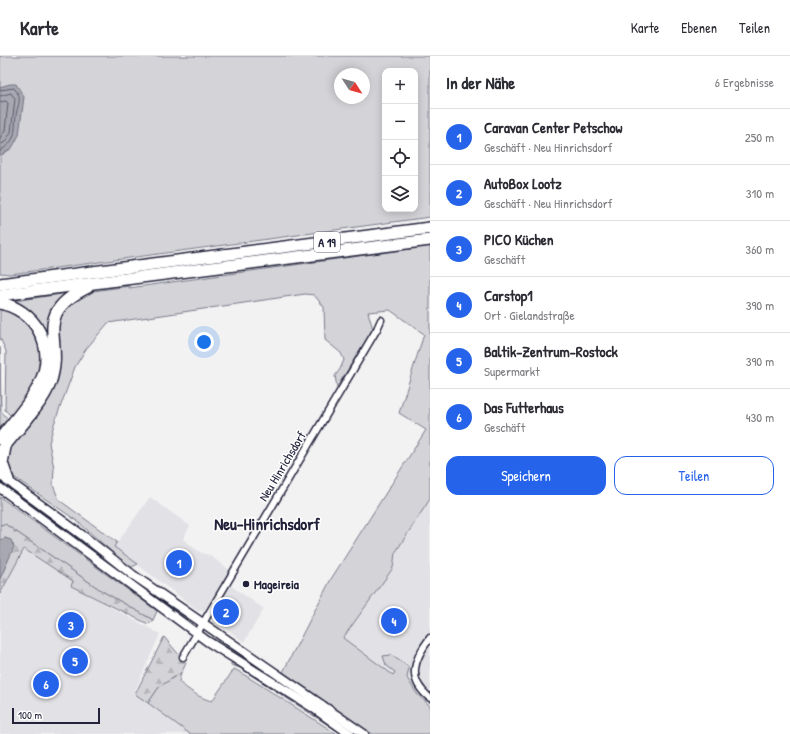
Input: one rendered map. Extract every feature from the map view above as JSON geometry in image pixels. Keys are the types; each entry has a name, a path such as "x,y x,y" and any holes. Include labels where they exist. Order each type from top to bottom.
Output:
{"highway":[{"name":"A 19","path":"0,284 430,228"},
{"name":"A 19","path":"0,295 430,240"},
{"path":"0,277 24,276 43,278"},
{"path":"2,446 42,398 50,384 54,364 52,325 56,312 69,297 98,283"},
{"path":"0,303 21,311 35,324 44,342 47,362 45,373 37,390 2,446 3,481"}],"main road":[{"path":"3,481 86,538 120,565 202,624 364,734"},
{"path":"3,481 197,633 350,734"},
{"path":"189,627 202,624"},
{"path":"197,633 206,629 214,632"}],"street":[{"name":"Neu Hinrichsdorf","path":"183,657 381,320"},
{"path":"430,638 422,649 415,665 417,681 420,689 430,698"}],"shaded area":[{"path":"150,497 190,526 183,539 201,553 209,555 231,571 205,610 199,611 114,547"},
{"path":"430,499 430,706 417,694 407,678 409,667 391,655 396,672 393,675 343,638 393,568 395,553"},
{"path":"24,548 74,581 72,586 160,634 134,693 190,734 0,734 0,594"},
{"path":"230,585 264,609 244,642 210,616"}],"green space":[{"path":"0,56 430,56 430,217 10,274 0,273"},
{"path":"430,246 430,499 395,553 393,568 343,638 393,675 395,672 386,665 383,656 391,655 409,667 407,678 417,694 430,706 430,734 372,734 283,672 331,579 426,430 399,413 424,334 390,310 368,312 373,329 337,387 335,376 344,360 341,353 325,340 324,307 314,295 305,294 108,323 86,349 75,367 54,424 49,443 54,468 53,485 59,500 117,542 114,547 138,564 130,568 77,521 14,477 7,460 11,442 46,399 59,313 86,292 129,286 129,288"},
{"path":"68,293 61,300 51,349 46,341 7,302"},
{"path":"0,306 14,310 31,323 43,348 37,383 11,416 5,410 6,351 0,338"},
{"path":"0,347 1,411 8,419 0,430"},
{"path":"0,482 193,621 192,622 0,484"},
{"path":"0,497 157,611 153,620 102,591 5,524 0,525"},
{"path":"5,524 102,591 153,620 148,624 71,586 73,581 24,549 0,594 0,525"},
{"path":"164,637 186,663 182,672 159,687 148,703 135,694"},
{"path":"213,638 314,702 360,734 356,734 313,704 212,639"},
{"path":"231,663 243,668 346,734 342,734 240,668 231,665"},
{"path":"234,669 337,734 190,734 148,703 159,687 181,672 179,682 198,696 212,701"}],"water":[{"path":"16,84 24,97 19,135 12,148 0,156 0,87"},
{"path":"5,538 11,540 14,547 0,579 0,540"}],"place":[{"name":"Caravan Center Petschow","path":"179,563"},
{"name":"Mageireia","path":"246,584"},
{"name":"AutoBox Lootz","path":"226,612"},
{"name":"Carstop1","path":"394,621"},
{"name":"PICO Küchen","path":"71,625"},
{"name":"Baltik-Zentrum-Rostock","path":"75,661"},
{"name":"Das Futterhaus","path":"46,684"}],"district":[{"name":"Neu-Hinrichsdorf","path":"267,523"}]}
